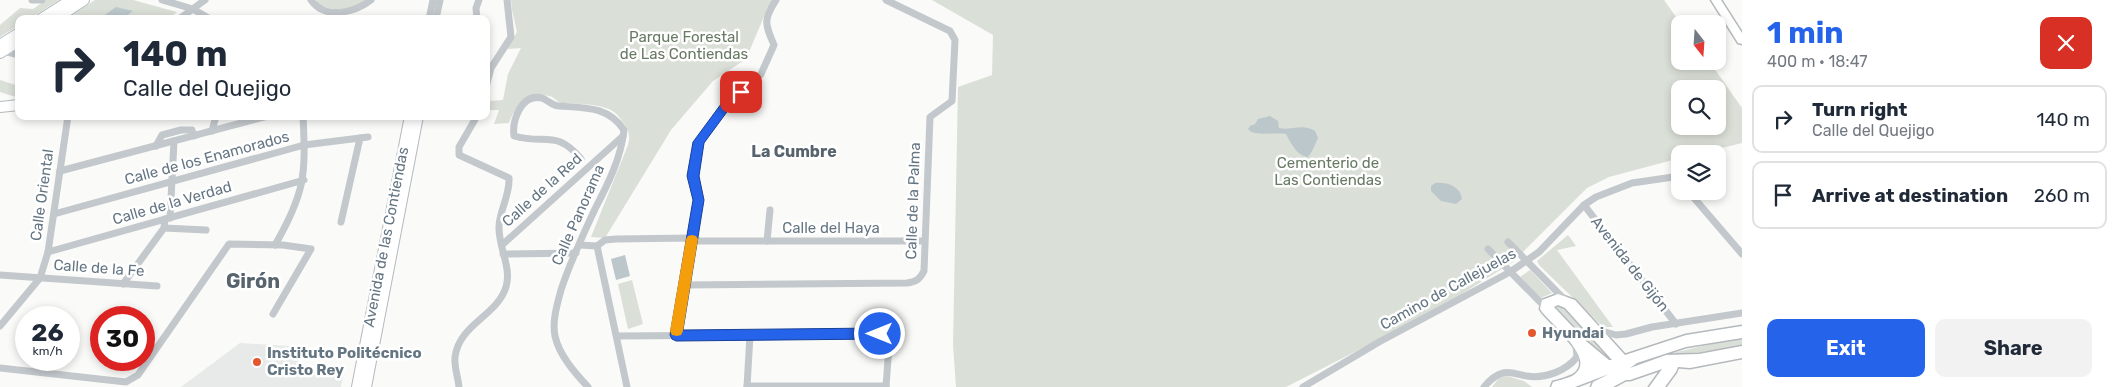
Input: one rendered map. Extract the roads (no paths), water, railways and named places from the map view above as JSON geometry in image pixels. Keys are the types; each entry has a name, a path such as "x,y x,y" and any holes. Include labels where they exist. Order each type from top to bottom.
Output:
{"highway":[{"path":"1716,0 1742,41"},
{"path":"1647,354 1621,347 1596,330 1570,304 1555,299 1547,304 1547,309 1598,360 1630,374 1666,362 1698,360"},
{"path":"1596,330 1618,368 1620,377 1598,387"},
{"path":"1558,387 1618,368 1647,354 1686,341 1742,332"},
{"path":"1572,335 1587,356 1587,369 1580,379"},
{"path":"1616,387 1698,360 1742,352"},
{"path":"1656,387 1671,368"}],"street":[{"path":"32,0 42,0"},
{"path":"47,15 70,0"},
{"path":"62,14 79,0"},
{"path":"62,14 84,0"},
{"path":"162,0 192,9 203,15"},
{"path":"184,15 205,0"},
{"path":"312,0 315,6 320,9 335,12 358,8 371,0"},
{"path":"430,15 433,0"},
{"path":"437,15 440,0"},
{"path":"476,15 479,0"},
{"path":"490,72 511,37 507,0"},
{"path":"676,335 698,200 693,176 698,142 728,103 761,74 774,45 765,23 768,12 776,0"},
{"name":"Calle de la Palma","path":"684,285 916,282 924,271 930,117 952,101 954,40 950,31 886,0"},
{"path":"1,50 15,37"},
{"path":"1,50 15,43"},
{"path":"1,50 15,54"},
{"path":"581,159 567,144 545,138 521,139 514,136 512,126 514,115 527,102 538,98 547,100 555,106 593,107 614,117 621,124 623,136"},
{"path":"0,107 15,105"},
{"path":"0,113 15,111"},
{"name":"Calle Oriental","path":"40,278 48,252 67,120"},
{"path":"212,131 215,120"},
{"path":"60,171 253,120"},
{"path":"274,245 294,207 304,180 303,120"},
{"name":"Avenida de las Contiendas","path":"356,387 409,120"},
{"name":"Avenida de las Contiendas","path":"366,387 417,120"},
{"path":"459,387 455,357 458,343 466,331 502,295 508,278 499,227 510,189 509,178 500,172 459,155 459,147 475,120"},
{"path":"156,146 162,135 175,131 192,130 194,136"},
{"name":"Calle de la Red","path":"502,245 623,136"},
{"name":"Calle Panorama","path":"588,387 566,359 554,336 554,315 568,269 618,158 623,136"},
{"name":"Calle de los Enamorados","path":"54,214 304,145 368,137"},
{"path":"341,222 360,138"},
{"path":"123,284 164,228 168,218 173,181 174,141"},
{"path":"604,153 614,152 618,158"},
{"name":"Camino de Callejuelas","path":"1302,387 1379,342 1510,272 1539,252 1584,205 1596,197 1632,184 1671,179"},
{"name":"Calle de la Verdad","path":"48,252 304,180"},
{"path":"1696,200 1742,254"},
{"name":"Avenida de Gijón","path":"1584,205 1676,324"},
{"name":"Calle del Haya","path":"768,241 770,210"},
{"path":"164,228 206,230"},
{"name":"Calle del Haya","path":"580,245 597,246 606,240 616,239 692,238 699,242 924,241"},
{"path":"1508,242 1570,304"},
{"path":"0,368 126,382 138,375 224,249 230,244 274,245 312,249 273,314"},
{"path":"597,246 627,387"},
{"path":"1488,249 1547,309"},
{"path":"503,254 576,253"},
{"name":"Calle de la Fe","path":"0,275 157,286"},
{"path":"0,326 40,278"},
{"name":"Avenida de Gijón","path":"1596,330 1616,335 1742,313"},
{"path":"616,336 880,334 888,345 886,386 747,387 750,335"},
{"path":"1484,387 1492,378 1504,373 1540,377 1572,365 1578,357 1578,351 1572,335"}],"place":[{"name":"Hyundai","path":"1532,333"},
{"name":"Instituto Politécnico Cristo Rey","path":"257,362"}],"district":[{"name":"La Cumbre","path":"794,151"},
{"name":"Girón","path":"253,281"}],"park label":[{"name":"Parque Forestal de Las Contiendas","path":"684,46"},
{"name":"Cementerio de Las Contiendas","path":"1328,172"}]}
